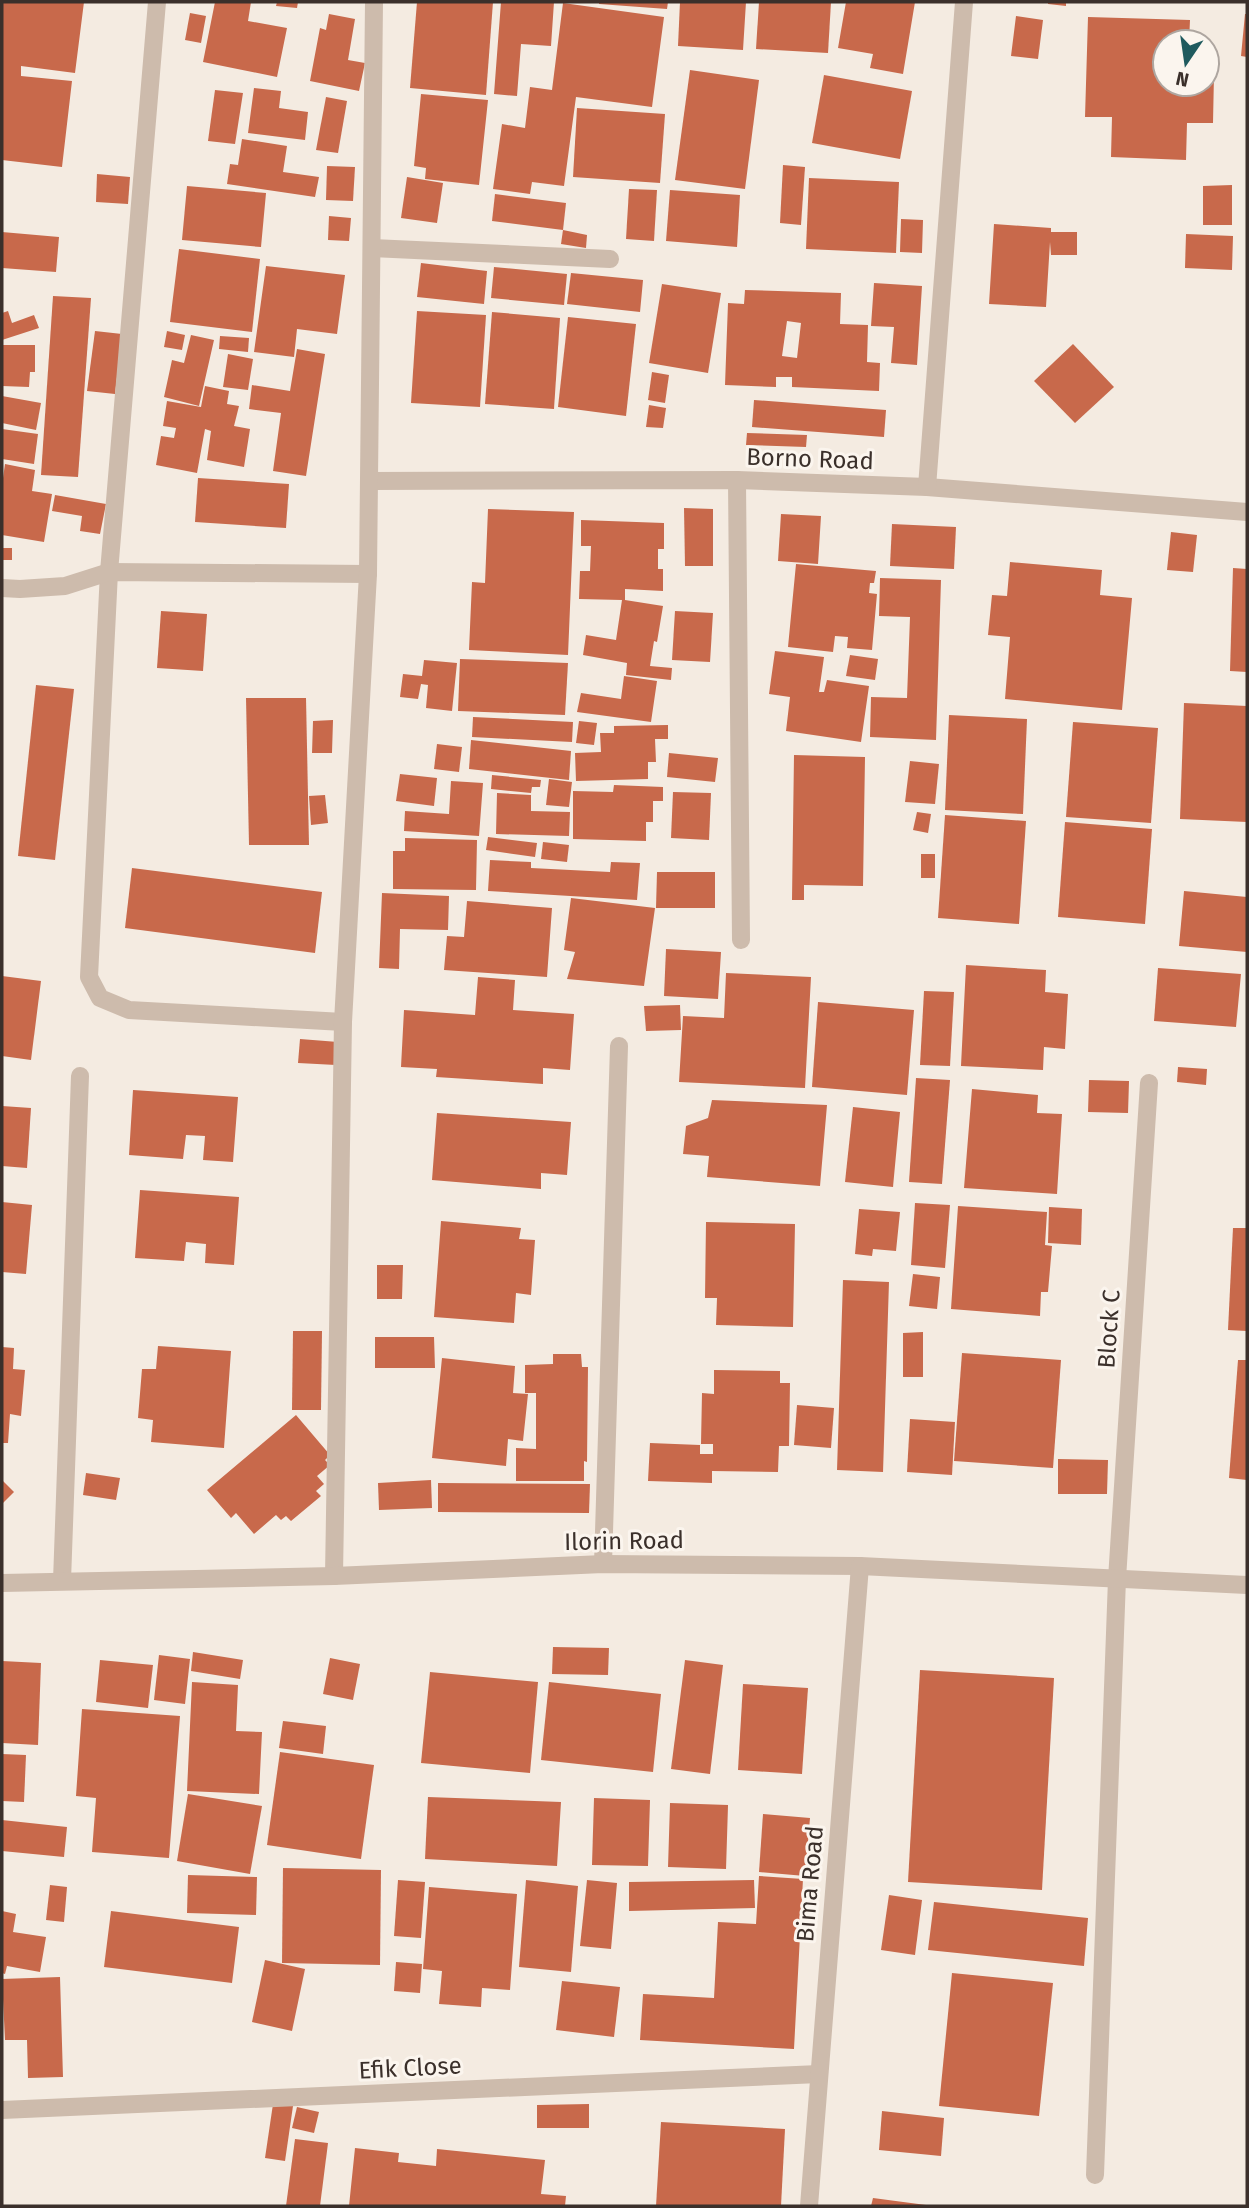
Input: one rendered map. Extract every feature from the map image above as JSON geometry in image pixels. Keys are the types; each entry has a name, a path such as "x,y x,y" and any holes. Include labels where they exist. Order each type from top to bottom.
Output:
{"street":[{"path":"158,2 109,572 89,977 100,998 130,1010 343,1022"},
{"path":"334,1576 343,1022 368,574 374,2"},
{"path":"927,487 964,2"},
{"path":"372,248 610,259"},
{"path":"737,480 741,940"},
{"name":"Borno Road","path":"370,481 737,480 927,487 1247,512"},
{"path":"2,588 65,586 109,572 368,574"},
{"path":"603,1564 619,1045"},
{"path":"62,1581 80,1076"},
{"name":"Block C","path":"1095,2175 1117,1578 1149,1083"},
{"name":"Ilorin Road","path":"2,1583 334,1576 603,1564 860,1566 1247,1585"},
{"name":"Bima Road","path":"809,2206 860,1566"},
{"name":"Efik Close","path":"2,2110 819,2074"}],"building":[{"path":"2,2 84,2 75,73 21,66 21,76 72,81 62,167 2,160"},
{"path":"215,2 251,2 248,21 287,28 277,77 203,62"},
{"path":"277,2 298,2 297,8 276,6"},
{"path":"417,2 493,2 486,95 410,88"},
{"path":"501,2 554,2 551,46 521,44 517,96 494,94"},
{"path":"599,2 668,2 667,9"},
{"path":"680,2 746,2 743,50 678,46"},
{"path":"759,2 831,2 828,53 756,49"},
{"path":"846,2 915,2 903,74 870,68 873,54 838,48"},
{"path":"1066,2 1066,6 1048,4"},
{"path":"563,3 664,17 652,107 576,97 564,186 532,182 530,194 493,189 502,124 525,128 530,87 552,90"},
{"path":"190,13 206,16 201,43 185,40"},
{"path":"329,14 355,19 348,60 365,63 359,91 310,81 320,28 326,30"},
{"path":"1247,14 1247,57 1241,56"},
{"path":"1016,16 1043,20 1038,59 1011,56"},
{"path":"1088,17 1190,20 1190,28 1151,28 1151,98 1214,98 1213,123 1187,123 1186,160 1111,157 1112,117 1085,117"},
{"path":"690,70 759,80 745,189 675,180"},
{"path":"824,75 912,91 900,159 812,143"},
{"path":"254,88 281,91 279,108 308,112 305,140 248,133"},
{"path":"215,90 243,93 235,144 208,141"},
{"path":"421,94 488,100 479,185 425,179 426,168 414,166"},
{"path":"326,97 347,101 338,153 316,150"},
{"path":"577,108 665,114 660,183 573,177"},
{"path":"242,139 287,146 283,172 319,177 315,197 227,184 230,164 238,165"},
{"path":"783,165 805,167 801,225 780,223"},
{"path":"327,166 355,167 353,201 326,200"},
{"path":"97,174 130,177 128,204 96,202"},
{"path":"407,177 443,183 437,223 401,218"},
{"path":"809,178 899,182 896,253 806,249"},
{"path":"1232,185 1232,225 1203,225 1203,186"},
{"path":"187,186 266,193 261,247 182,240"},
{"path":"629,189 657,190 654,241 626,239"},
{"path":"670,190 740,195 737,247 666,241"},
{"path":"495,194 566,203 563,230 492,221"},
{"path":"329,216 351,218 349,241 328,240"},
{"path":"901,219 923,220 922,253 900,252"},
{"path":"994,224 1051,228 1051,232 1077,232 1077,255 1051,255 1050,242 1046,307 989,304"},
{"path":"563,230 587,235 586,248 561,244"},
{"path":"2,232 59,237 56,272 2,268"},
{"path":"1186,234 1233,236 1232,270 1185,268"},
{"path":"179,249 260,259 252,332 170,322"},
{"path":"421,263 487,271 484,304 417,297"},
{"path":"266,266 345,275 337,334 297,329 294,357 254,352"},
{"path":"494,267 567,274 564,305 491,298"},
{"path":"571,273 643,280 640,312 567,304"},
{"path":"874,283 922,286 917,365 891,363 894,327 871,326"},
{"path":"662,284 721,293 708,373 649,363"},
{"path":"745,290 841,293 840,324 868,325 867,362 880,363 879,391 792,387 792,377 776,377 776,387 725,385 728,303 744,304","holes":["787,321 801,323 797,358 782,356"]},
{"path":"53,296 91,298 78,477 41,475"},
{"path":"8,311 12,323 34,315 39,328 2,340 2,313"},
{"path":"417,311 486,315 480,407 411,403"},
{"path":"492,312 560,318 554,409 485,404"},
{"path":"568,317 636,324 626,416 558,407"},
{"path":"95,331 122,334 115,394 87,391"},
{"path":"167,331 185,335 182,350 164,347"},
{"path":"191,335 214,340 199,406 164,397 172,360 184,363"},
{"path":"220,336 249,338 248,352 219,349"},
{"path":"1073,344 1114,387 1075,423 1034,381"},
{"path":"2,345 35,345 35,372 30,372 29,387 2,386"},
{"path":"297,349 325,354 306,476 273,471 281,413 249,409 252,385 290,391"},
{"path":"228,354 253,359 248,390 223,387"},
{"path":"652,372 669,375 665,403 648,400"},
{"path":"205,386 229,391 227,404 239,406 234,426 250,429 244,467 207,460 211,431 205,429 197,473 156,465 161,436 174,438 176,428 163,426 167,401 201,407"},
{"path":"2,396 41,403 36,430 2,423"},
{"path":"754,400 886,410 884,437 752,427"},
{"path":"649,405 666,408 663,428 646,427"},
{"path":"2,429 38,434 34,464 2,459"},
{"path":"747,433 807,435 806,447 746,445"},
{"path":"5,464 35,470 32,491 52,494 44,542 2,535 2,485"},
{"path":"198,478 289,484 286,528 195,522"},
{"path":"55,495 106,504 100,534 80,531 82,516 52,511"},
{"path":"684,508 713,509 713,566 685,566"},
{"path":"488,509 574,512 568,655 469,650 472,582 485,583"},
{"path":"781,514 821,516 818,564 778,561"},
{"path":"581,520 664,523 664,549 658,549 658,569 663,569 663,591 625,589 625,600 663,606 650,666 672,668 671,680 626,675 627,663 583,655 586,635 616,640 622,600 579,599 580,571 590,571 591,546 581,546"},
{"path":"892,524 956,527 954,569 890,566"},
{"path":"1171,532 1197,535 1193,572 1167,570"},
{"path":"2,548 12,548 12,560 2,560"},
{"path":"1010,562 1102,570 1100,595 1132,598 1122,710 1005,699 1010,637 988,635 992,595 1007,596"},
{"path":"796,564 876,571 869,593 877,594 872,650 847,648 848,637 835,636 833,652 788,647"},
{"path":"1233,568 1247,569 1247,672 1230,671"},
{"path":"880,578 941,580 936,740 870,737 871,697 907,698 910,617 879,616"},
{"path":"161,611 207,614 203,671 157,668"},
{"path":"675,611 713,613 710,662 672,660"},
{"path":"775,651 824,657 819,692 824,692 827,680 869,686 861,742 786,731 790,697 769,694"},
{"path":"850,655 878,659 875,680 846,676"},
{"path":"460,659 568,663 565,715 458,711"},
{"path":"424,660 457,663 452,711 426,708 428,685 421,684 418,699 400,697 403,674 422,676"},
{"path":"624,676 657,681 651,722 577,712 581,693 621,699"},
{"path":"36,685 74,689 55,860 18,856"},
{"path":"246,698 306,698 309,845 249,845"},
{"path":"1184,703 1247,706 1247,822 1180,819"},
{"path":"949,715 1027,719 1023,814 945,810"},
{"path":"473,717 573,722 572,742 472,737"},
{"path":"333,720 332,753 312,753 313,721"},
{"path":"579,721 597,723 594,745 576,743"},
{"path":"1073,722 1158,728 1151,823 1066,817"},
{"path":"668,725 668,739 655,739 656,762 648,762 648,779 576,781 575,753 601,752 600,733 614,733 614,726"},
{"path":"471,740 571,751 569,780 469,769"},
{"path":"437,744 462,747 459,772 434,769"},
{"path":"669,753 718,758 715,782 667,777"},
{"path":"794,755 865,757 863,886 804,885 804,900 792,900"},
{"path":"910,761 939,764 935,804 905,802"},
{"path":"400,774 437,778 434,806 396,801"},
{"path":"492,775 541,780 540,787 532,787 531,793 491,789"},
{"path":"549,779 572,782 569,807 546,805"},
{"path":"451,781 483,783 479,836 404,831 405,811 449,814"},
{"path":"614,785 663,787 663,801 653,801 653,822 646,822 646,841 573,839 573,791 613,792"},
{"path":"673,792 711,793 709,840 671,838"},
{"path":"497,793 531,795 531,811 570,812 569,836 496,834"},
{"path":"325,795 328,823 311,825 309,796"},
{"path":"917,812 931,814 928,833 913,830"},
{"path":"945,815 1026,821 1019,924 938,918"},
{"path":"1065,822 1152,829 1145,924 1058,917"},
{"path":"488,837 537,843 535,857 486,850"},
{"path":"405,838 477,840 476,890 393,889 393,851 405,851"},
{"path":"543,842 569,845 567,862 541,859"},
{"path":"921,854 935,854 935,878 921,878"},
{"path":"490,860 531,862 531,868 610,872 611,862 640,863 637,900 488,891"},
{"path":"132,868 322,892 315,953 125,928"},
{"path":"657,872 715,872 715,908 656,908"},
{"path":"1184,891 1247,897 1247,952 1179,946"},
{"path":"382,893 449,896 448,930 400,929 399,969 379,968"},
{"path":"571,898 655,908 644,986 567,979 575,952 564,950"},
{"path":"467,901 552,908 547,977 444,970 447,936 464,937"},
{"path":"666,949 721,952 718,999 664,996"},
{"path":"966,965 1046,970 1045,992 1068,994 1065,1049 1044,1047 1043,1070 961,1066"},
{"path":"1158,968 1241,974 1236,1027 1154,1021"},
{"path":"726,973 811,977 805,1088 679,1082 683,1016 724,1018"},
{"path":"2,976 41,981 31,1060 2,1056"},
{"path":"478,977 515,980 513,1010 574,1014 570,1070 543,1068 543,1084 436,1077 437,1069 401,1067 404,1010 475,1015"},
{"path":"924,991 954,992 950,1066 920,1065"},
{"path":"818,1002 914,1010 907,1095 812,1087"},
{"path":"680,1005 681,1030 646,1031 644,1006"},
{"path":"300,1039 338,1042 336,1065 298,1063"},
{"path":"1178,1067 1207,1069 1206,1085 1177,1082"},
{"path":"916,1078 950,1080 942,1184 909,1182"},
{"path":"1089,1080 1129,1081 1128,1113 1088,1112"},
{"path":"972,1089 1038,1095 1037,1113 1062,1114 1057,1194 964,1188"},
{"path":"133,1090 238,1097 233,1162 203,1160 205,1136 186,1135 183,1159 129,1155"},
{"path":"712,1100 827,1105 820,1186 707,1177 709,1156 683,1154 686,1126 708,1118"},
{"path":"2,1106 31,1108 27,1168 2,1166"},
{"path":"853,1107 900,1112 893,1187 845,1182"},
{"path":"437,1113 571,1122 567,1175 541,1173 541,1189 432,1180"},
{"path":"140,1190 239,1197 234,1265 205,1263 206,1244 186,1242 184,1261 135,1258"},
{"path":"2,1202 32,1205 26,1274 2,1272"},
{"path":"915,1203 950,1205 945,1268 911,1265"},
{"path":"958,1206 1047,1212 1045,1245 1052,1246 1048,1292 1041,1292 1040,1316 951,1309"},
{"path":"1049,1207 1082,1209 1081,1245 1048,1243"},
{"path":"859,1209 900,1212 896,1251 873,1249 872,1256 855,1254"},
{"path":"441,1221 521,1228 519,1239 535,1240 531,1295 516,1293 514,1323 434,1317"},
{"path":"706,1222 795,1224 793,1327 716,1325 717,1298 705,1298"},
{"path":"1233,1228 1247,1228 1247,1331 1228,1330"},
{"path":"377,1265 403,1265 402,1299 377,1299"},
{"path":"913,1274 940,1277 937,1309 909,1306"},
{"path":"843,1280 889,1282 883,1472 837,1470"},
{"path":"293,1331 322,1331 321,1410 292,1410"},
{"path":"923,1332 923,1377 903,1377 903,1333"},
{"path":"375,1337 434,1337 435,1368 375,1368"},
{"path":"158,1346 231,1351 224,1448 151,1442 153,1420 138,1418 142,1369 156,1369"},
{"path":"2,1347 14,1348 13,1369 25,1370 21,1416 10,1414 8,1443 2,1443"},
{"path":"962,1353 1061,1360 1053,1468 954,1461"},
{"path":"553,1354 581,1354 582,1367 588,1367 587,1462 584,1461 584,1481 516,1481 516,1448 536,1449 536,1393 525,1393 525,1365 553,1364"},
{"path":"442,1358 515,1366 513,1393 528,1394 523,1441 508,1439 506,1466 432,1458"},
{"path":"1238,1360 1247,1360 1247,1480 1229,1478"},
{"path":"714,1370 780,1371 780,1383 790,1383 789,1446 779,1446 778,1472 712,1471 712,1483 648,1481 650,1443 700,1445 700,1454 713,1454 713,1444 701,1444 702,1393 714,1394"},
{"path":"797,1405 834,1408 831,1448 794,1445"},
{"path":"296,1415 330,1455 325,1460 330,1465 317,1476 324,1484 316,1491 321,1496 291,1521 286,1516 281,1520 276,1515 254,1534 236,1513 231,1518 207,1490"},
{"path":"910,1419 955,1422 952,1475 907,1472"},
{"path":"1058,1459 1108,1460 1107,1494 1058,1494"},
{"path":"86,1473 120,1478 116,1500 83,1495"},
{"path":"2,1480 14,1492 2,1504"},
{"path":"431,1480 432,1508 379,1510 378,1483"},
{"path":"438,1483 590,1484 589,1513 438,1512"},
{"path":"553,1647 609,1648 608,1675 552,1674"},
{"path":"193,1652 243,1660 240,1679 191,1671"},
{"path":"159,1655 190,1659 185,1704 154,1700"},
{"path":"330,1658 360,1664 353,1700 323,1694"},
{"path":"100,1660 153,1665 148,1708 96,1702"},
{"path":"685,1660 723,1665 710,1774 671,1769"},
{"path":"2,1661 41,1663 38,1745 2,1743"},
{"path":"920,1670 1054,1678 1042,1890 908,1882"},
{"path":"430,1672 538,1682 530,1773 421,1763"},
{"path":"192,1682 238,1685 236,1731 262,1732 259,1794 187,1791"},
{"path":"549,1682 661,1694 653,1772 541,1760"},
{"path":"743,1684 808,1688 802,1774 738,1770"},
{"path":"82,1709 180,1716 169,1858 92,1852 96,1798 76,1796"},
{"path":"283,1721 326,1726 323,1754 279,1748"},
{"path":"280,1752 374,1765 361,1859 267,1845"},
{"path":"2,1754 26,1755 24,1802 2,1801"},
{"path":"188,1794 262,1806 250,1874 177,1861"},
{"path":"428,1797 561,1802 557,1866 425,1859"},
{"path":"594,1798 650,1800 648,1866 592,1865"},
{"path":"670,1803 728,1805 726,1869 668,1867"},
{"path":"763,1814 810,1818 805,1876 759,1872"},
{"path":"2,1820 67,1827 64,1857 2,1851"},
{"path":"283,1868 381,1870 380,1965 282,1963"},
{"path":"188,1875 257,1877 256,1915 187,1913"},
{"path":"759,1876 803,1879 794,2049 640,2040 643,1994 714,1998 718,1922 756,1924"},
{"path":"398,1880 425,1882 421,1938 394,1936"},
{"path":"526,1880 578,1886 571,1972 519,1967"},
{"path":"587,1880 617,1883 611,1949 580,1946"},
{"path":"754,1880 755,1908 629,1911 629,1882"},
{"path":"50,1885 67,1887 64,1922 46,1920"},
{"path":"429,1887 517,1894 510,1990 482,1988 481,2007 439,2004 442,1971 423,1969"},
{"path":"889,1895 922,1900 915,1955 881,1950"},
{"path":"934,1902 1088,1918 1084,1966 928,1950"},
{"path":"2,1911 16,1914 13,1932 46,1937 40,1972 7,1966 5,1974 2,1973"},
{"path":"111,1911 239,1927 232,1983 104,1967"},
{"path":"265,1960 305,1969 292,2031 252,2022"},
{"path":"396,1962 422,1964 420,1993 394,1991"},
{"path":"952,1973 1053,1983 1039,2116 939,2106"},
{"path":"60,1977 63,2077 28,2078 27,2040 5,2040 2,1979"},
{"path":"562,1981 620,1987 614,2037 556,2030"},
{"path":"273,2104 293,2106 285,2161 265,2158"},
{"path":"589,2104 589,2128 537,2128 537,2105"},
{"path":"297,2107 319,2112 314,2133 292,2128"},
{"path":"882,2111 944,2118 941,2156 879,2150"},
{"path":"661,2122 785,2129 781,2206 656,2206"},
{"path":"295,2139 328,2143 320,2206 286,2206"},
{"path":"355,2148 399,2153 398,2162 436,2166 437,2149 545,2160 541,2194 566,2196 565,2206 349,2206"},
{"path":"873,2198 926,2205 926,2206 871,2206"}]}
